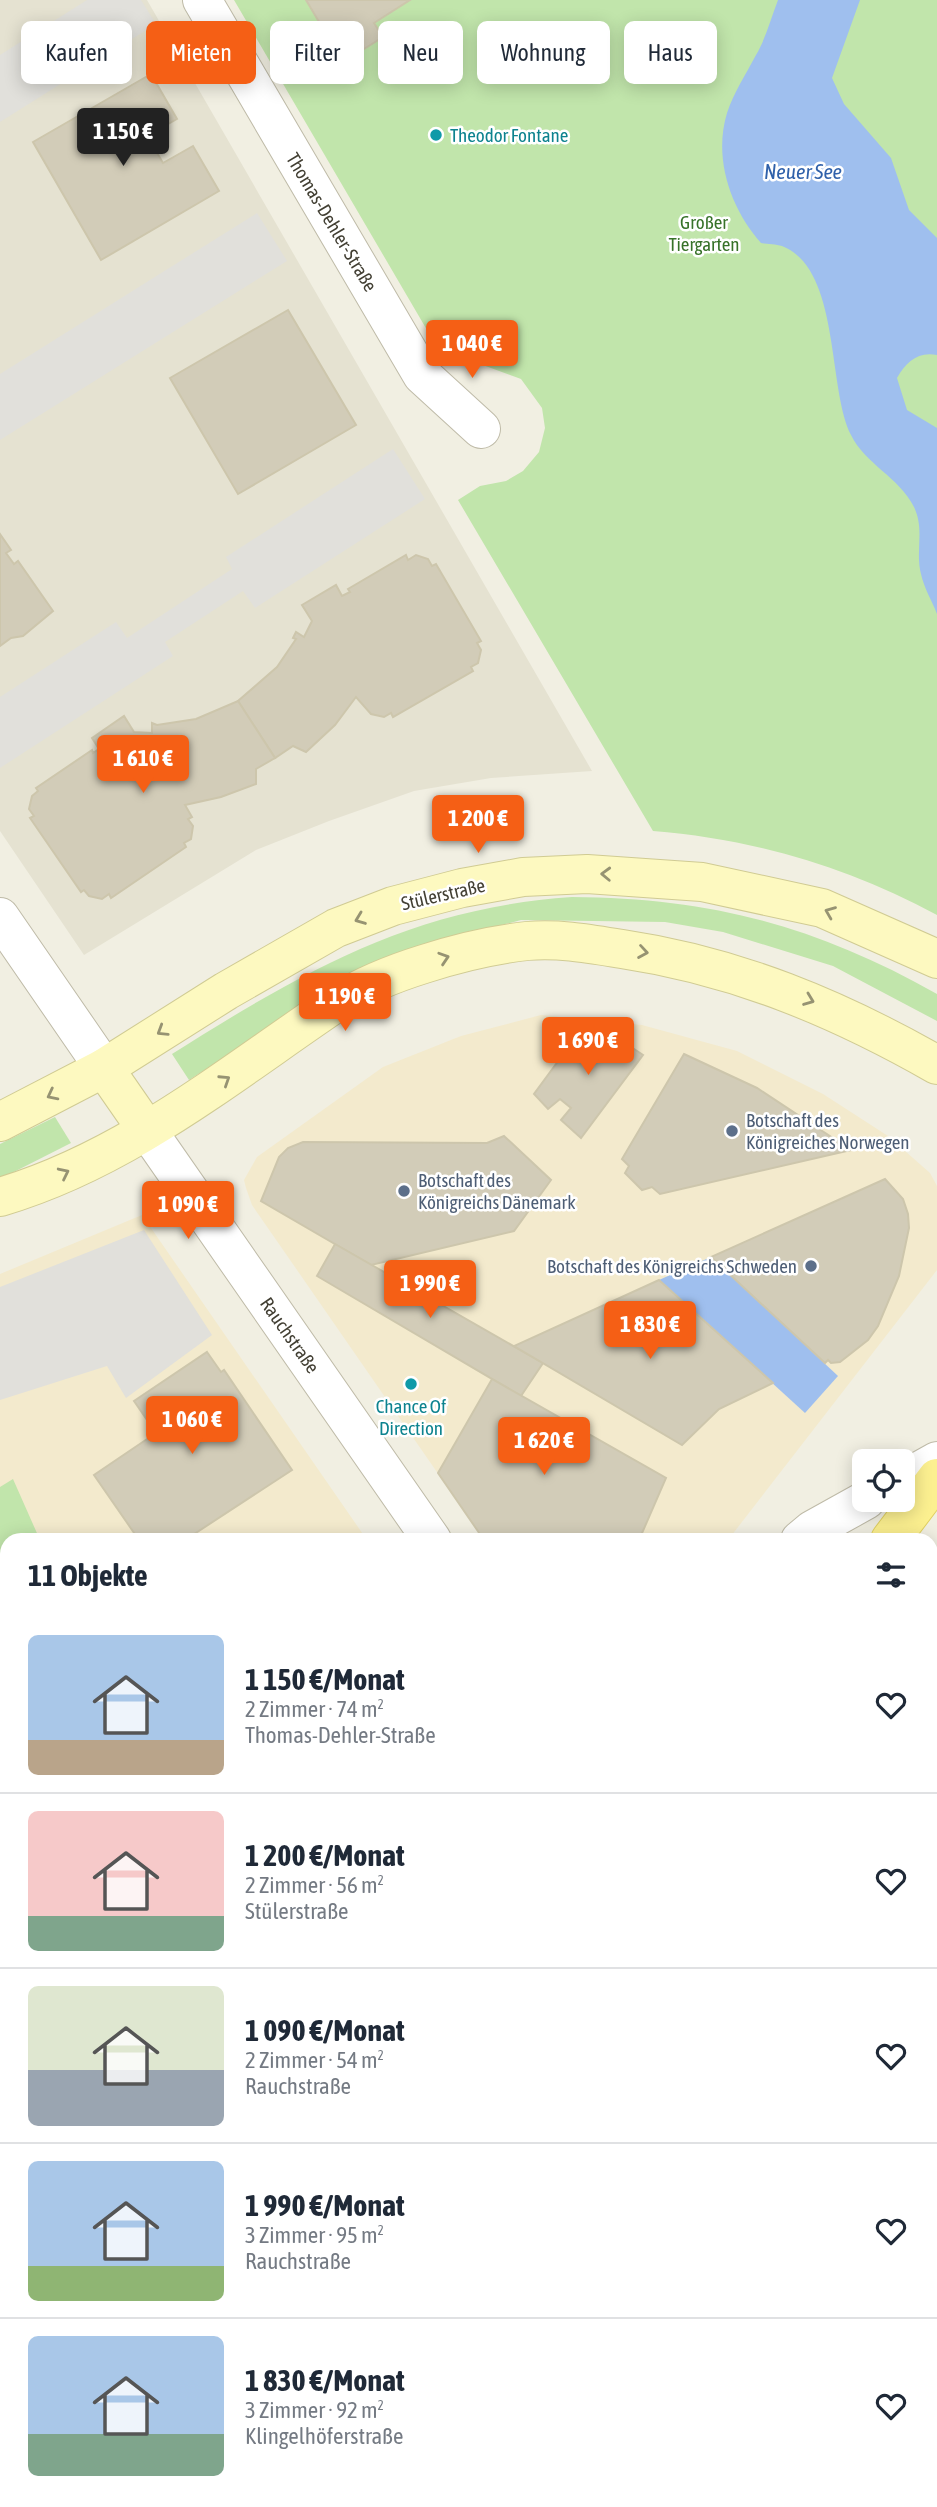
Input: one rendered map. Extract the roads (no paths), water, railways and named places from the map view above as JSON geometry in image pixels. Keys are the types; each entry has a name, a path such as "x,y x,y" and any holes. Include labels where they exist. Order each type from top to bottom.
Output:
{"main road":[{"name":"Stülerstraße","path":"0,1122 104,1068 226,991 336,928 405,903 462,888 523,877 587,874 702,882 822,908 937,959"},
{"path":"0,1197 38,1186 147,1130 255,1060 340,1000 402,971 458,953 528,941 576,942 656,954 745,976 819,1003 871,1027 937,1065"},
{"path":"104,1068 147,1130"},
{"path":"895,1533 937,1478"}],"street":[{"name":"Thomas-Dehler-Straße","path":"202,0 422,375 481,429"},
{"path":"0,917 104,1068"},
{"name":"Rauchstraße","path":"147,1130 427,1533"},
{"path":"915,1473 937,1461"},
{"path":"808,1533 852,1508"}],"water":[{"name":"Neuer See","path":"778,0 860,0 832,78 844,104 891,158 909,210 937,238 937,355 918,356 904,367 897,378 907,410 937,428 937,614 921,574 919,524 914,507 908,496 865,454 851,435 838,389 830,332 814,279 801,259 782,246 761,243 741,215 728,182 722,148 727,113 763,42"},
{"path":"711,1257 838,1376 805,1413 659,1280"}],"place":[{"name":"Theodor Fontane","path":"436,135"},
{"name":"Botschaft des Königreiches Norwegen","path":"732,1131"},
{"name":"Botschaft des Königreichs Dänemark","path":"404,1191"},
{"name":"Botschaft des Königreichs Schweden","path":"811,1266"},
{"name":"Chance Of Direction","path":"411,1384"}],"park label":[{"name":"Großer Tiergarten","path":"704,233"}]}
